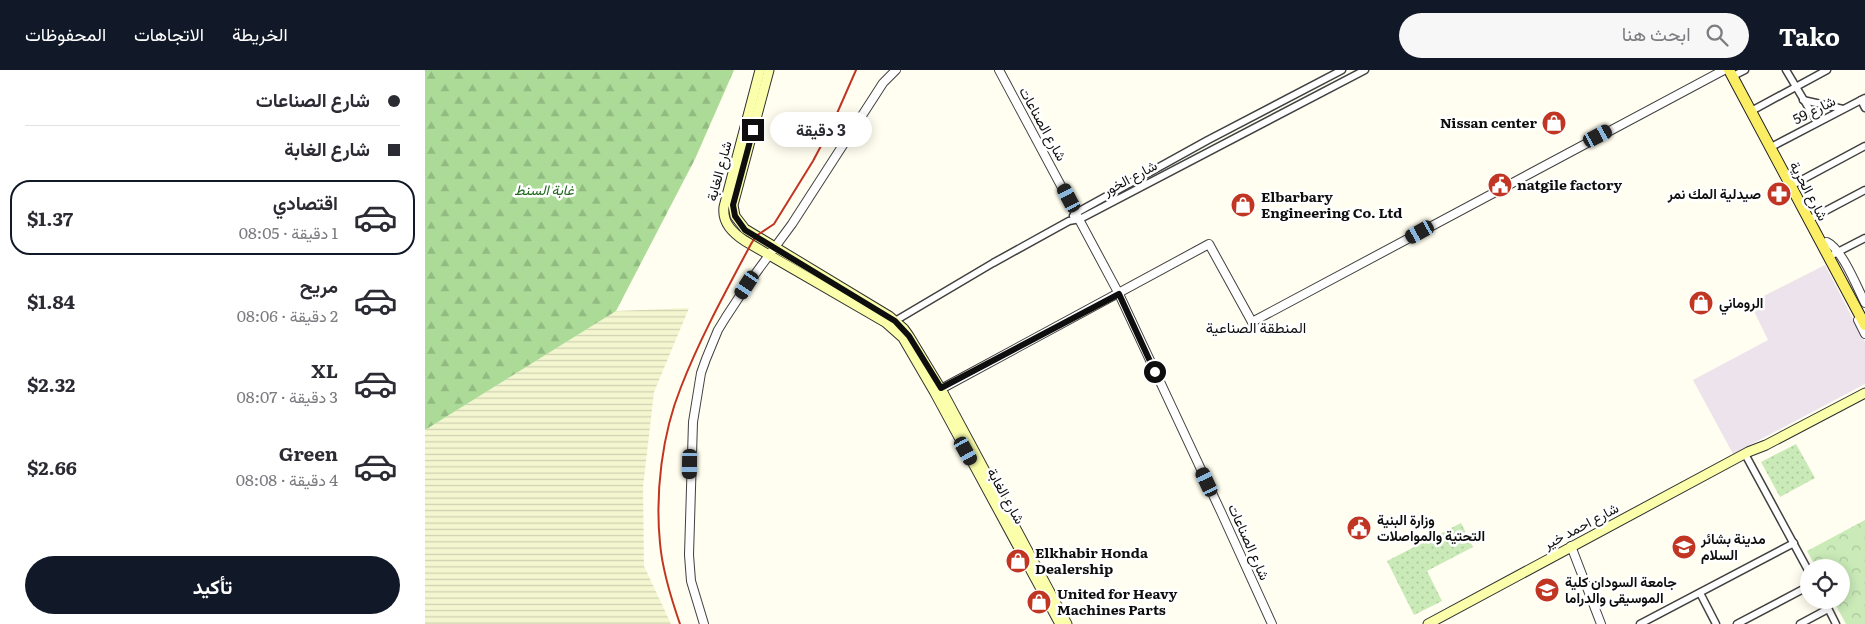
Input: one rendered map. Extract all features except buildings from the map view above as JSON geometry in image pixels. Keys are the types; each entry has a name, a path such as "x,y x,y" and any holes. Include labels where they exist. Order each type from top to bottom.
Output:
{"main road":[{"name":"شارع الغابة","path":"760,70 723,211 727,225 751,244 772,251 895,321 909,336 941,388 1067,624"},
{"name":"شارع الغابة","path":"769,70 733,205 735,216 745,230 772,251 885,322 903,338 935,393 1060,624"},
{"name":"شارع الحرية","path":"1736,71 1814,216 1865,325"},
{"name":"شارع الحرية","path":"1736,71 1865,312"},
{"name":"شارع احمد خير","path":"1428,624 1865,387"},
{"name":"شارع احمد خير","path":"1746,453 1766,445 1865,393"}],"street":[{"path":"704,624 691,581 689,555 690,464 695,403 701,373 718,330 844,146 883,84 896,70"},
{"path":"1078,216 1208,140 1342,70"},
{"name":"شارع الخور","path":"895,321 993,263 1078,216 1365,70"},
{"path":"941,388 1209,244 1252,322 1724,70"},
{"path":"1786,70 1817,122"},
{"path":"1755,109 1827,70"},
{"name":"شارع الصناعات","path":"1002,72 1119,294 1271,624"},
{"path":"1863,99 1865,108"},
{"name":"شارع 59","path":"1775,145 1863,99"},
{"path":"1803,100 1843,109"},
{"path":"1208,140 1213,149"},
{"path":"1796,183 1865,146"},
{"path":"1814,216 1865,190"},
{"path":"1865,238 1832,253 1827,258 1865,334"},
{"path":"1832,253 1862,288 1865,302"},
{"path":"1746,453 1802,559"},
{"path":"1640,624 1794,543"},
{"path":"1571,546 1601,624"},
{"path":"1737,624 1800,591"},
{"path":"1701,592 1716,624"},
{"path":"1800,624 1829,609 1836,624"}],"shaded area":[{"path":"1825,265 1865,342 1865,384 1733,454 1693,380 1768,340 1750,303"}],"green space":[{"name":"غابة السنط","path":"425,70 734,70 695,159 616,311 425,430"},
{"path":"689,308 654,392 643,487 644,566 671,624 425,624 425,430 616,311"},
{"path":"1796,444 1815,478 1780,497 1761,462"},
{"path":"1865,520 1865,624 1846,624 1838,609 1850,609 1850,559 1812,559 1807,551"},
{"path":"1461,523 1473,547 1427,571 1442,601 1414,615 1387,561"}],"railway":[{"path":"680,624 663,563 658,504 661,464 674,405 705,333 751,244 756,236 774,224 813,161 831,127 856,70"}],"place":[{"name":"Nissan center","path":"1554,123"},
{"name":"natgile factory","path":"1500,185"},
{"name":"صيدلية المك نمر","path":"1779,194"},
{"name":"Elbarbary Engineering Co. Ltd","path":"1243,205"},
{"name":"الروماني","path":"1701,303"},
{"name":"وزارة البنية التحتية والمواصلات","path":"1359,528"},
{"name":"مدينة بشائر السلام","path":"1684,547"},
{"name":"Elkhabir Honda Dealership","path":"1018,561"},
{"name":"جامعة السودان كلية الموسيقى والدراما","path":"1547,590"},
{"name":"United for Heavy Machines Parts","path":"1039,602"}],"district":[{"name":"المنطقة الصناعية","path":"1256,328"}],"route":[{"path":"753,130 733,205 735,216 740,224 745,230 889,316 904,329 941,388 1119,294 1155,372"}]}
